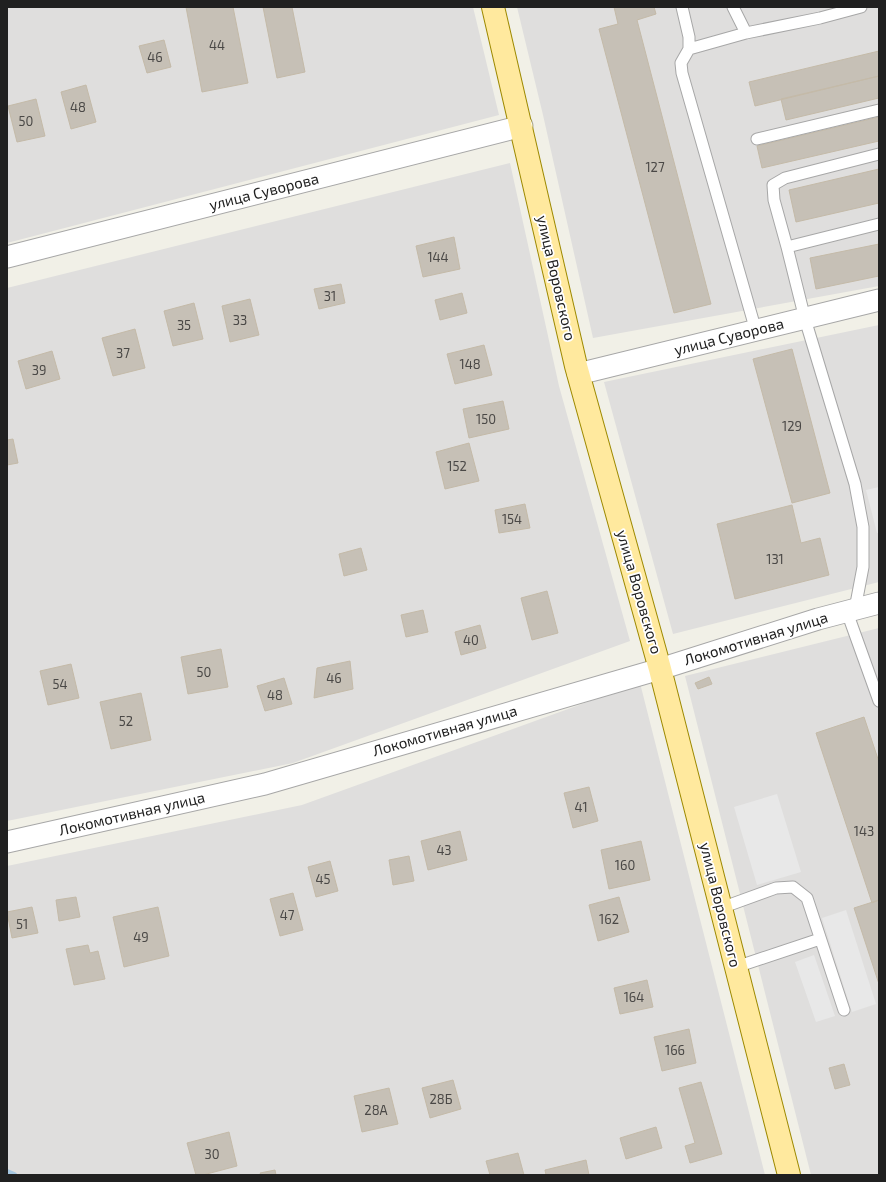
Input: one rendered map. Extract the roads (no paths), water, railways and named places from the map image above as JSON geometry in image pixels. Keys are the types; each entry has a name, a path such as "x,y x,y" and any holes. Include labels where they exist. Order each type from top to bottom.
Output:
{"main road":[{"name":"улица Воровского","path":"493,7 522,126 578,374 660,668 789,1175"}],"street":[{"name":"улица Суворова","path":"7,257 522,126"},
{"name":"улица Суворова","path":"578,374 879,300"},
{"name":"Локомотивная улица","path":"7,842 265,784 660,668 818,619 879,603"}],"lane":[{"path":"682,7 689,37 689,49 682,63 682,73 756,331"},
{"path":"733,7 746,33"},
{"path":"689,49 818,12 861,7"},
{"path":"757,139 879,110"},
{"path":"879,154 785,178 773,185 774,200 805,319 855,484 863,527 863,567 851,610 879,701"},
{"path":"787,247 879,224"},
{"path":"721,908 776,888 793,887 807,898 844,1010"},
{"path":"736,967 820,939"}],"waterway":[{"path":"7,1172 14,1175"}]}
